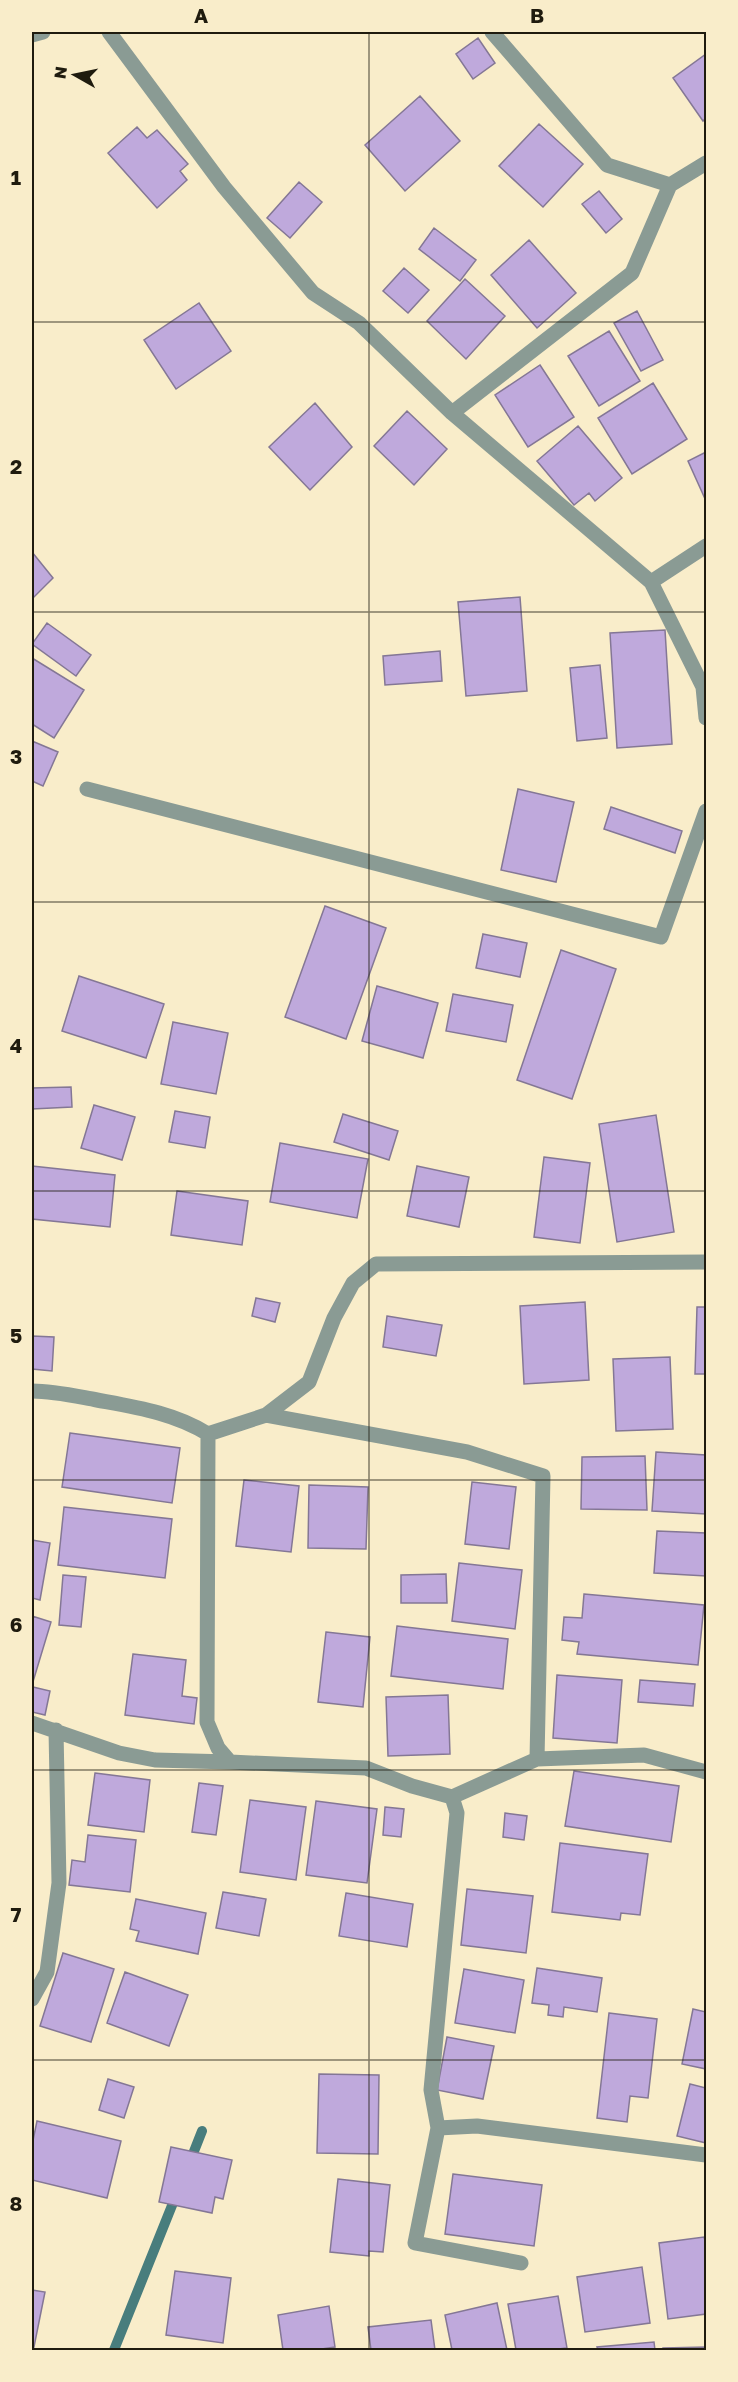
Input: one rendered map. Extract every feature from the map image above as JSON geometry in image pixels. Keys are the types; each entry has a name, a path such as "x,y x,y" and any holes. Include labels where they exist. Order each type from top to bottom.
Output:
{"street":[{"path":"32,35 43,32"},
{"path":"109,32 224,187 313,293 359,323 453,413 651,582 703,687 706,718"},
{"path":"492,32 608,165 670,185"},
{"path":"453,413 632,273 670,185 706,163"},
{"path":"651,582 706,546"},
{"path":"87,789 661,937 706,811"},
{"path":"32,1391 48,1391 144,1409 192,1425 208,1434 266,1415 309,1382 334,1318 353,1283 376,1264 706,1262"},
{"path":"266,1415 467,1452 543,1476 537,1759"},
{"path":"208,1434 207,1722 218,1748 230,1762"},
{"path":"32,1724 56,1730 119,1753 155,1760 366,1768 412,1786 452,1797 537,1759 644,1755 706,1772"},
{"path":"32,1999 46,1972 59,1883 56,1730"},
{"path":"452,1797 457,1813 431,2090 438,2128 415,2243 521,2263"},
{"path":"438,2128 477,2126 706,2155"}],"building":[{"path":"478,38 495,63 473,79 456,54"},
{"path":"706,54 706,118 703,121 673,78"},
{"path":"420,96 460,141 405,191 365,145"},
{"path":"539,124 583,164 543,207 499,166"},
{"path":"137,127 147,138 157,130 188,164 180,171 187,180 157,208 108,153"},
{"path":"299,182 322,202 290,238 267,218"},
{"path":"599,191 622,219 606,233 582,204"},
{"path":"434,228 476,260 460,281 419,249"},
{"path":"529,240 576,293 537,328 491,275"},
{"path":"404,268 429,290 408,313 383,291"},
{"path":"465,279 505,316 466,359 427,321"},
{"path":"199,303 231,351 176,389 144,340"},
{"path":"637,311 663,360 641,371 614,323"},
{"path":"609,331 640,381 599,406 568,356"},
{"path":"540,365 574,417 528,447 495,395"},
{"path":"653,383 687,439 632,474 598,418"},
{"path":"315,403 352,447 310,490 269,447"},
{"path":"407,411 447,449 414,485 374,446"},
{"path":"578,426 622,478 595,501 589,493 574,505 537,461"},
{"path":"706,452 706,501 688,461"},
{"path":"32,552 53,578 32,599"},
{"path":"520,597 527,691 466,696 458,602"},
{"path":"47,623 91,655 76,676 32,644"},
{"path":"665,630 672,744 617,748 610,633"},
{"path":"440,651 442,681 385,685 383,656"},
{"path":"32,658 84,690 54,738 32,724"},
{"path":"600,665 607,738 577,741 570,668"},
{"path":"32,741 58,752 43,786 32,781"},
{"path":"518,789 574,802 556,882 501,870"},
{"path":"611,807 682,831 675,853 604,829"},
{"path":"325,906 386,928 346,1039 285,1017"},
{"path":"483,934 527,943 520,977 476,968"},
{"path":"561,950 616,969 572,1099 517,1080"},
{"path":"79,976 164,1004 146,1058 62,1031"},
{"path":"377,986 438,1003 423,1058 362,1041"},
{"path":"453,994 513,1005 506,1042 446,1031"},
{"path":"173,1022 228,1033 216,1094 161,1084"},
{"path":"71,1087 72,1107 32,1109 32,1088"},
{"path":"94,1105 135,1117 122,1160 81,1148"},
{"path":"175,1111 210,1117 205,1148 169,1142"},
{"path":"343,1114 398,1131 389,1160 334,1142"},
{"path":"656,1115 674,1232 617,1242 599,1124"},
{"path":"280,1143 368,1159 357,1218 270,1202"},
{"path":"544,1157 590,1163 580,1243 534,1237"},
{"path":"32,1166 115,1175 110,1227 32,1219"},
{"path":"417,1166 469,1177 459,1227 407,1216"},
{"path":"177,1191 248,1201 242,1245 171,1235"},
{"path":"256,1298 280,1303 275,1322 252,1316"},
{"path":"585,1302 589,1380 524,1384 520,1306"},
{"path":"697,1307 706,1307 706,1374 695,1374"},
{"path":"387,1316 442,1325 436,1356 383,1347"},
{"path":"32,1336 54,1337 52,1371 32,1369"},
{"path":"670,1357 673,1429 616,1431 613,1359"},
{"path":"70,1433 180,1448 172,1503 62,1487"},
{"path":"656,1452 706,1455 706,1514 652,1511"},
{"path":"645,1456 647,1510 581,1509 582,1457"},
{"path":"244,1480 299,1486 291,1552 236,1546"},
{"path":"472,1482 516,1487 509,1549 465,1544"},
{"path":"309,1485 368,1487 366,1549 308,1548"},
{"path":"64,1507 172,1519 165,1578 58,1565"},
{"path":"657,1531 706,1533 706,1576 654,1573"},
{"path":"32,1540 50,1543 40,1600 32,1598"},
{"path":"459,1563 522,1570 515,1629 452,1621"},
{"path":"446,1574 447,1603 401,1603 401,1575"},
{"path":"63,1575 86,1577 81,1627 59,1625"},
{"path":"584,1594 704,1605 698,1665 577,1654 579,1642 562,1640 564,1617 582,1618"},
{"path":"32,1616 51,1622 32,1685"},
{"path":"397,1626 508,1639 503,1689 391,1676"},
{"path":"326,1632 370,1637 363,1707 318,1702"},
{"path":"133,1654 186,1660 182,1696 197,1698 194,1724 125,1715"},
{"path":"557,1675 622,1680 617,1743 553,1738"},
{"path":"640,1680 695,1684 693,1706 638,1702"},
{"path":"33,1687 50,1691 45,1715 32,1712"},
{"path":"448,1695 450,1754 388,1756 386,1697"},
{"path":"574,1771 679,1786 671,1842 565,1826"},
{"path":"95,1773 150,1780 144,1832 88,1825"},
{"path":"199,1783 223,1786 216,1835 192,1832"},
{"path":"250,1800 306,1807 296,1880 240,1872"},
{"path":"316,1801 377,1809 367,1883 306,1875"},
{"path":"385,1807 404,1809 401,1837 383,1835"},
{"path":"505,1813 527,1816 524,1840 503,1837"},
{"path":"88,1835 136,1840 130,1892 69,1885 72,1860 85,1862"},
{"path":"560,1843 648,1854 640,1915 621,1913 620,1920 552,1912"},
{"path":"467,1889 533,1896 526,1953 461,1945"},
{"path":"223,1892 266,1899 259,1936 216,1928"},
{"path":"346,1893 413,1904 407,1947 339,1936"},
{"path":"136,1899 206,1913 198,1954 136,1941 139,1931 130,1929"},
{"path":"63,1953 114,1969 91,2042 40,2026"},
{"path":"537,1968 602,1978 597,2012 564,2007 563,2017 548,2015 549,2005 532,2003"},
{"path":"464,1969 524,1980 515,2033 455,2023"},
{"path":"125,1972 188,1995 169,2046 107,2023"},
{"path":"693,2009 706,2012 706,2069 682,2064"},
{"path":"609,2013 657,2019 648,2098 630,2096 627,2122 597,2118"},
{"path":"447,2037 494,2046 483,2099 437,2090"},
{"path":"319,2074 379,2075 378,2154 317,2153"},
{"path":"108,2079 134,2087 124,2118 99,2110"},
{"path":"690,2084 706,2088 706,2143 677,2136"},
{"path":"37,2121 121,2141 107,2198 32,2180 32,2145"},
{"path":"171,2147 232,2160 223,2199 215,2197 212,2213 159,2202"},
{"path":"453,2174 542,2185 534,2246 445,2234"},
{"path":"338,2179 390,2185 383,2252 369,2251 369,2256 330,2252"},
{"path":"704,2237 706,2243 706,2314 668,2319 659,2243"},
{"path":"642,2267 650,2323 585,2332 577,2277"},
{"path":"175,2271 231,2278 223,2343 166,2335"},
{"path":"32,2290 45,2292 34,2347 32,2346"},
{"path":"558,2296 567,2348 516,2350 508,2304"},
{"path":"497,2303 507,2350 452,2350 445,2315"},
{"path":"329,2306 335,2347 315,2350 283,2350 278,2315"},
{"path":"431,2320 435,2350 371,2350 368,2327"},
{"path":"654,2342 655,2350 598,2350 597,2347"},
{"path":"706,2347 706,2350 663,2350 663,2348"}],"waterway":[{"path":"189,2164 202,2131"},
{"path":"114,2350 177,2193"}]}
